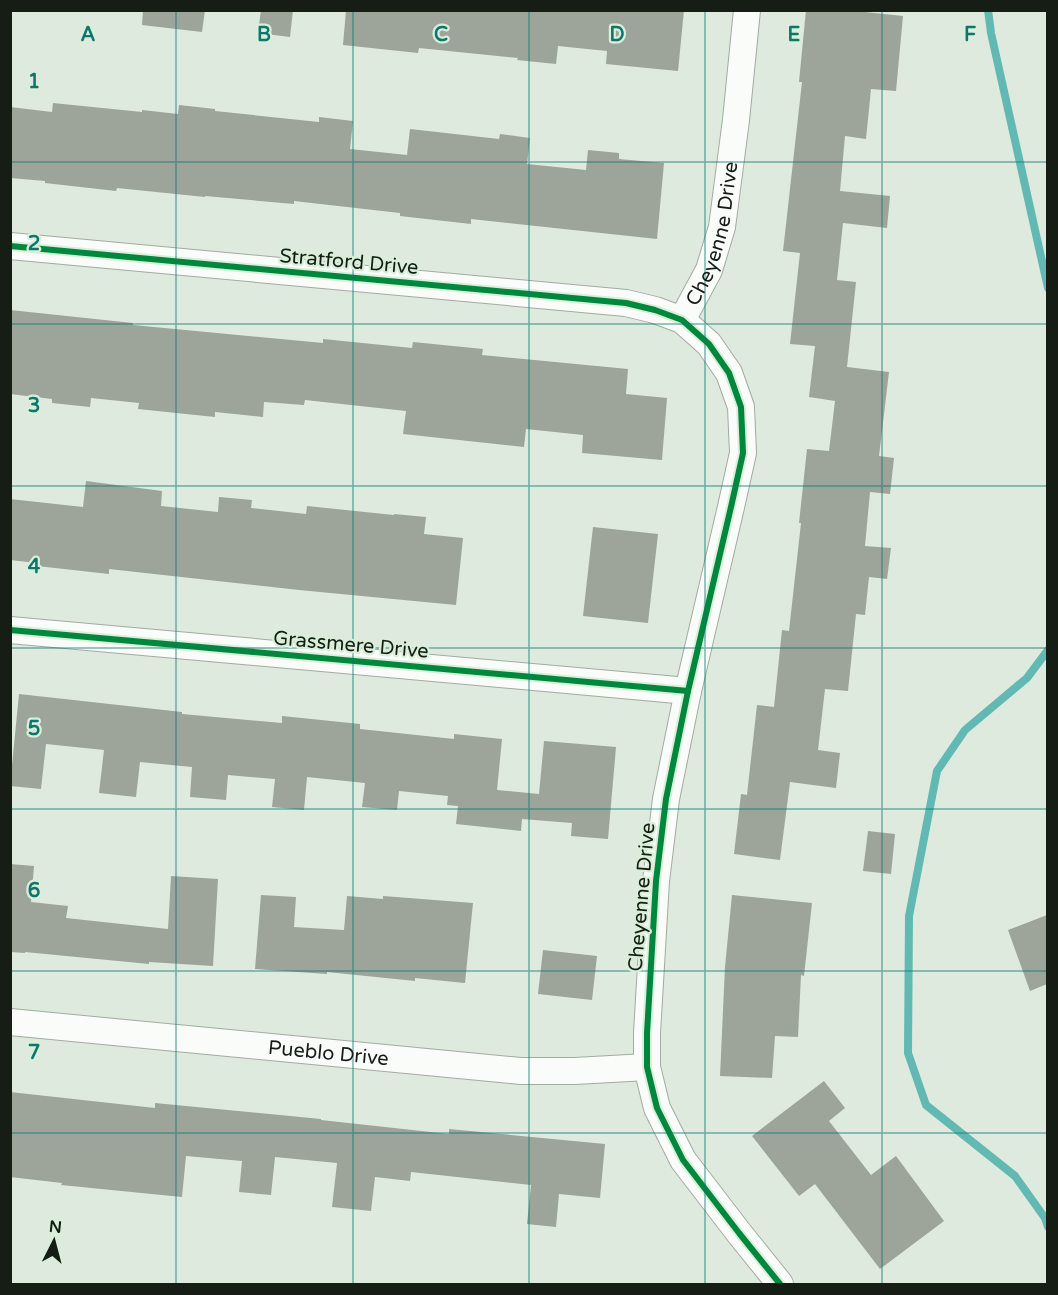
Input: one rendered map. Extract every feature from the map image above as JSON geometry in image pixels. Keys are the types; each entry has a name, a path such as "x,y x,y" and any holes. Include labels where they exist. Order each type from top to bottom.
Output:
{"street":[{"name":"Cheyenne Drive","path":"747,10 722,227 709,270 682,320 709,344 729,373 741,407 743,453 688,691 666,799 656,880 647,1067 657,1108 684,1160 780,1284"},
{"name":"Stratford Drive","path":"10,246 626,303 656,310 682,320"},
{"name":"Grassmere Drive","path":"10,630 688,691"},
{"name":"Pueblo Drive","path":"10,1022 521,1071 647,1067"}],"building":[{"path":"143,10 205,10 202,32 142,25"},
{"path":"261,10 293,10 290,37 258,33"},
{"path":"346,10 684,10 678,71 606,64 607,51 558,46 556,64 419,48 418,53 343,45"},
{"path":"806,10 846,10 903,16 896,91 871,89 866,139 845,136 840,191 890,196 887,228 843,223 837,280 856,282 847,367 889,372 879,456 894,458 890,494 870,492 865,546 891,548 887,579 869,577 865,615 856,614 848,691 825,689 818,750 840,753 836,788 790,782 780,860 734,854 741,794 747,795 757,705 774,707 782,630 789,631 807,449 829,451 835,401 809,397 815,346 790,344 800,253 783,251 802,82 799,82"},
{"path":"53,103 178,114 179,105 319,122 319,117 353,121 350,149 407,155 410,129 499,139 500,134 530,138 527,164 586,170 588,150 619,153 619,159 664,163 657,239 471,219 471,224 294,201 294,204 117,188 116,191 10,178 10,107 52,112"},
{"path":"10,310 133,323 133,325 323,343 323,339 412,348 413,342 483,349 482,355 628,369 626,394 667,398 662,460 582,453 583,435 526,429 524,447 403,434 406,411 305,400 304,405 264,402 263,417 215,412 215,417 138,409 139,403 91,398 90,407 52,403 52,399 10,394"},
{"path":"86,481 162,491 161,506 218,512 219,497 252,500 251,508 306,514 307,506 426,517 424,534 463,538 456,605 109,569 109,574 37,566 37,563 10,560 10,499 83,507"},
{"path":"593,527 658,534 648,623 583,616"},
{"path":"19,694 182,712 182,714 282,723 282,716 360,724 360,729 454,739 454,734 502,739 497,790 539,794 544,741 616,747 608,839 571,836 572,823 522,819 521,831 456,824 458,806 447,805 448,796 399,791 397,810 362,807 365,783 307,777 304,810 272,807 275,779 228,775 226,800 190,797 192,767 140,762 136,797 99,793 104,750 46,744 41,789 10,786"},
{"path":"868,831 895,834 891,874 863,871"},
{"path":"10,864 34,866 31,902 68,906 66,918 168,929 171,876 218,879 213,966 149,962 149,964 10,952"},
{"path":"261,895 296,897 294,927 344,930 347,896 383,899 383,896 473,903 465,983 255,969"},
{"path":"732,895 812,903 804,976 801,975 798,1037 775,1036 772,1078 720,1076 725,967"},
{"path":"1047,915 1047,984 1030,991 1008,930"},
{"path":"543,950 597,956 592,1000 538,994"},
{"path":"824,1081 845,1108 829,1121 871,1175 896,1156 944,1221 880,1269 815,1184 799,1196 752,1136"},
{"path":"10,1092 155,1108 155,1103 449,1134 449,1129 605,1144 600,1198 559,1194 556,1227 527,1224 531,1185 411,1172 410,1181 375,1177 371,1211 332,1207 337,1163 275,1157 271,1195 239,1192 242,1161 186,1156 182,1197 61,1185 62,1183 10,1177"}],"waterway":[{"path":"988,10 991,33 1048,288"},
{"path":"1048,650 1027,678 965,730 937,771 909,916 908,1053 926,1105 1015,1176 1045,1218 1048,1227"}],"cycle path":[{"path":"10,246 626,303 682,320 709,344 729,373 741,407 743,453 688,691 666,799 656,881 647,1067 657,1108 683,1160 780,1284"},
{"path":"10,630 688,691"}]}
